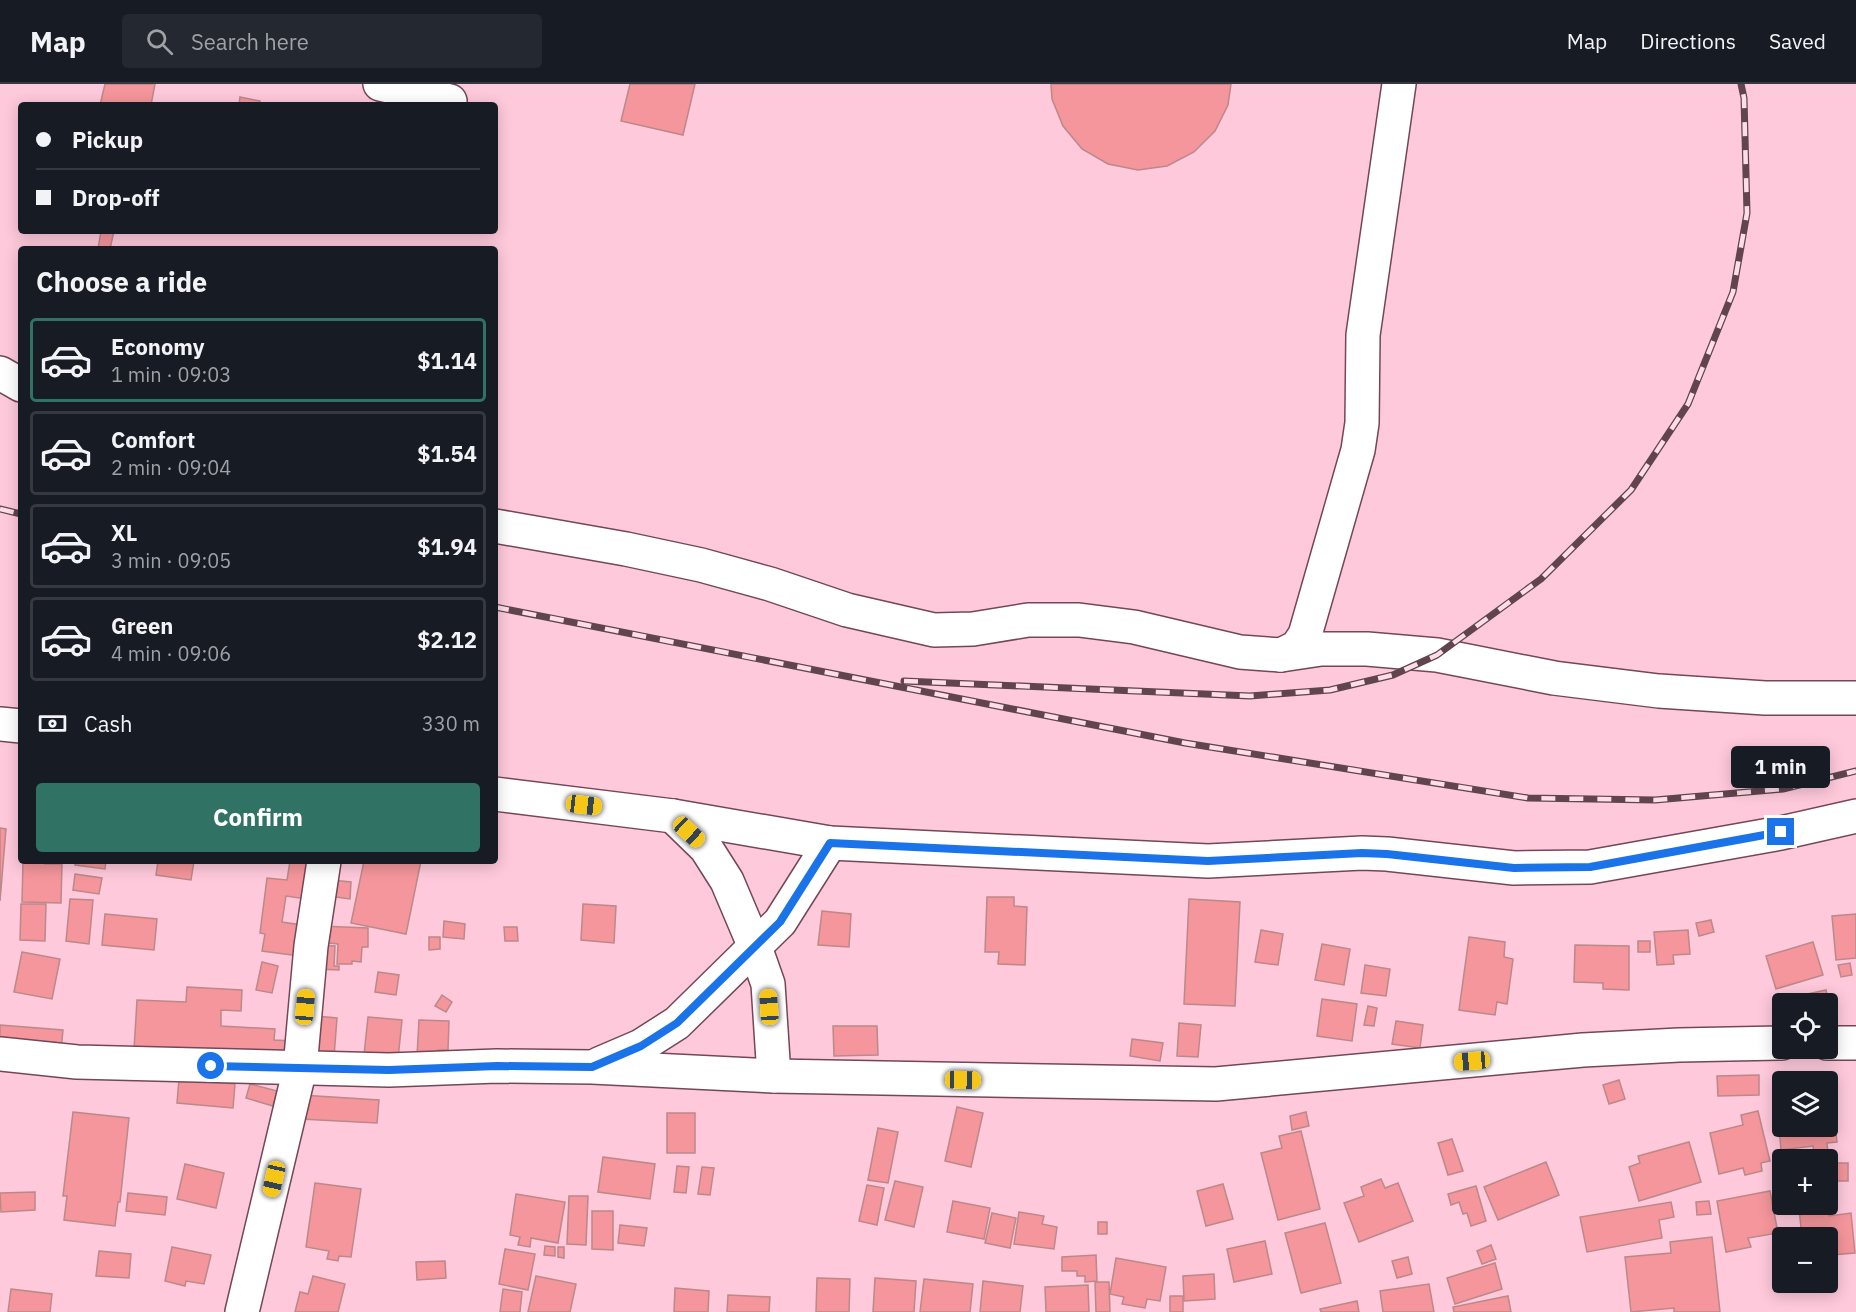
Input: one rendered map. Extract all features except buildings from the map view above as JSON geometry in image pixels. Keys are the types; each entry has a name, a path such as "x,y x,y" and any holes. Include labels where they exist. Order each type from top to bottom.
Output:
{"street":[{"path":"380,84 450,101"},
{"path":"1281,655 1297,646 1305,635 1358,450 1362,423 1363,334 1399,84"},
{"path":"0,373 18,383"},
{"path":"498,527 626,549 700,565 770,584 847,610 934,630 973,629 1028,620 1079,620 1134,627 1240,652 1281,655 1321,649 1366,649 1437,655 1554,678 1659,691 1765,698 1856,698"},
{"path":"0,724 18,726"},
{"path":"498,794 673,816 830,843 1208,861 1362,853 1514,868 1590,867 1856,816"},
{"path":"673,816 706,848 727,881 755,947 768,984 774,1076"},
{"path":"592,1067 641,1046 677,1023 780,922 830,843"},
{"path":"242,1312 300,1068 311,946 324,864"},
{"path":"0,1053 77,1062 300,1068 389,1070 497,1066 592,1067 774,1076 1216,1084 1584,1050 1772,1043"},
{"path":"1838,1043 1856,1043"}],"railway":[{"path":"904,681 1250,696 1330,690 1393,675 1437,655 1541,579 1631,490 1688,404 1733,292 1747,213 1744,98 1741,84"},
{"path":"0,509 18,513"},
{"path":"498,608 1185,743 1528,798 1655,800 1783,789 1856,771"}],"route":[{"path":"211,1066 389,1070 497,1066 592,1067 641,1046 677,1023 780,922 830,843 1208,861 1362,853 1514,868 1590,867 1781,832"}]}
